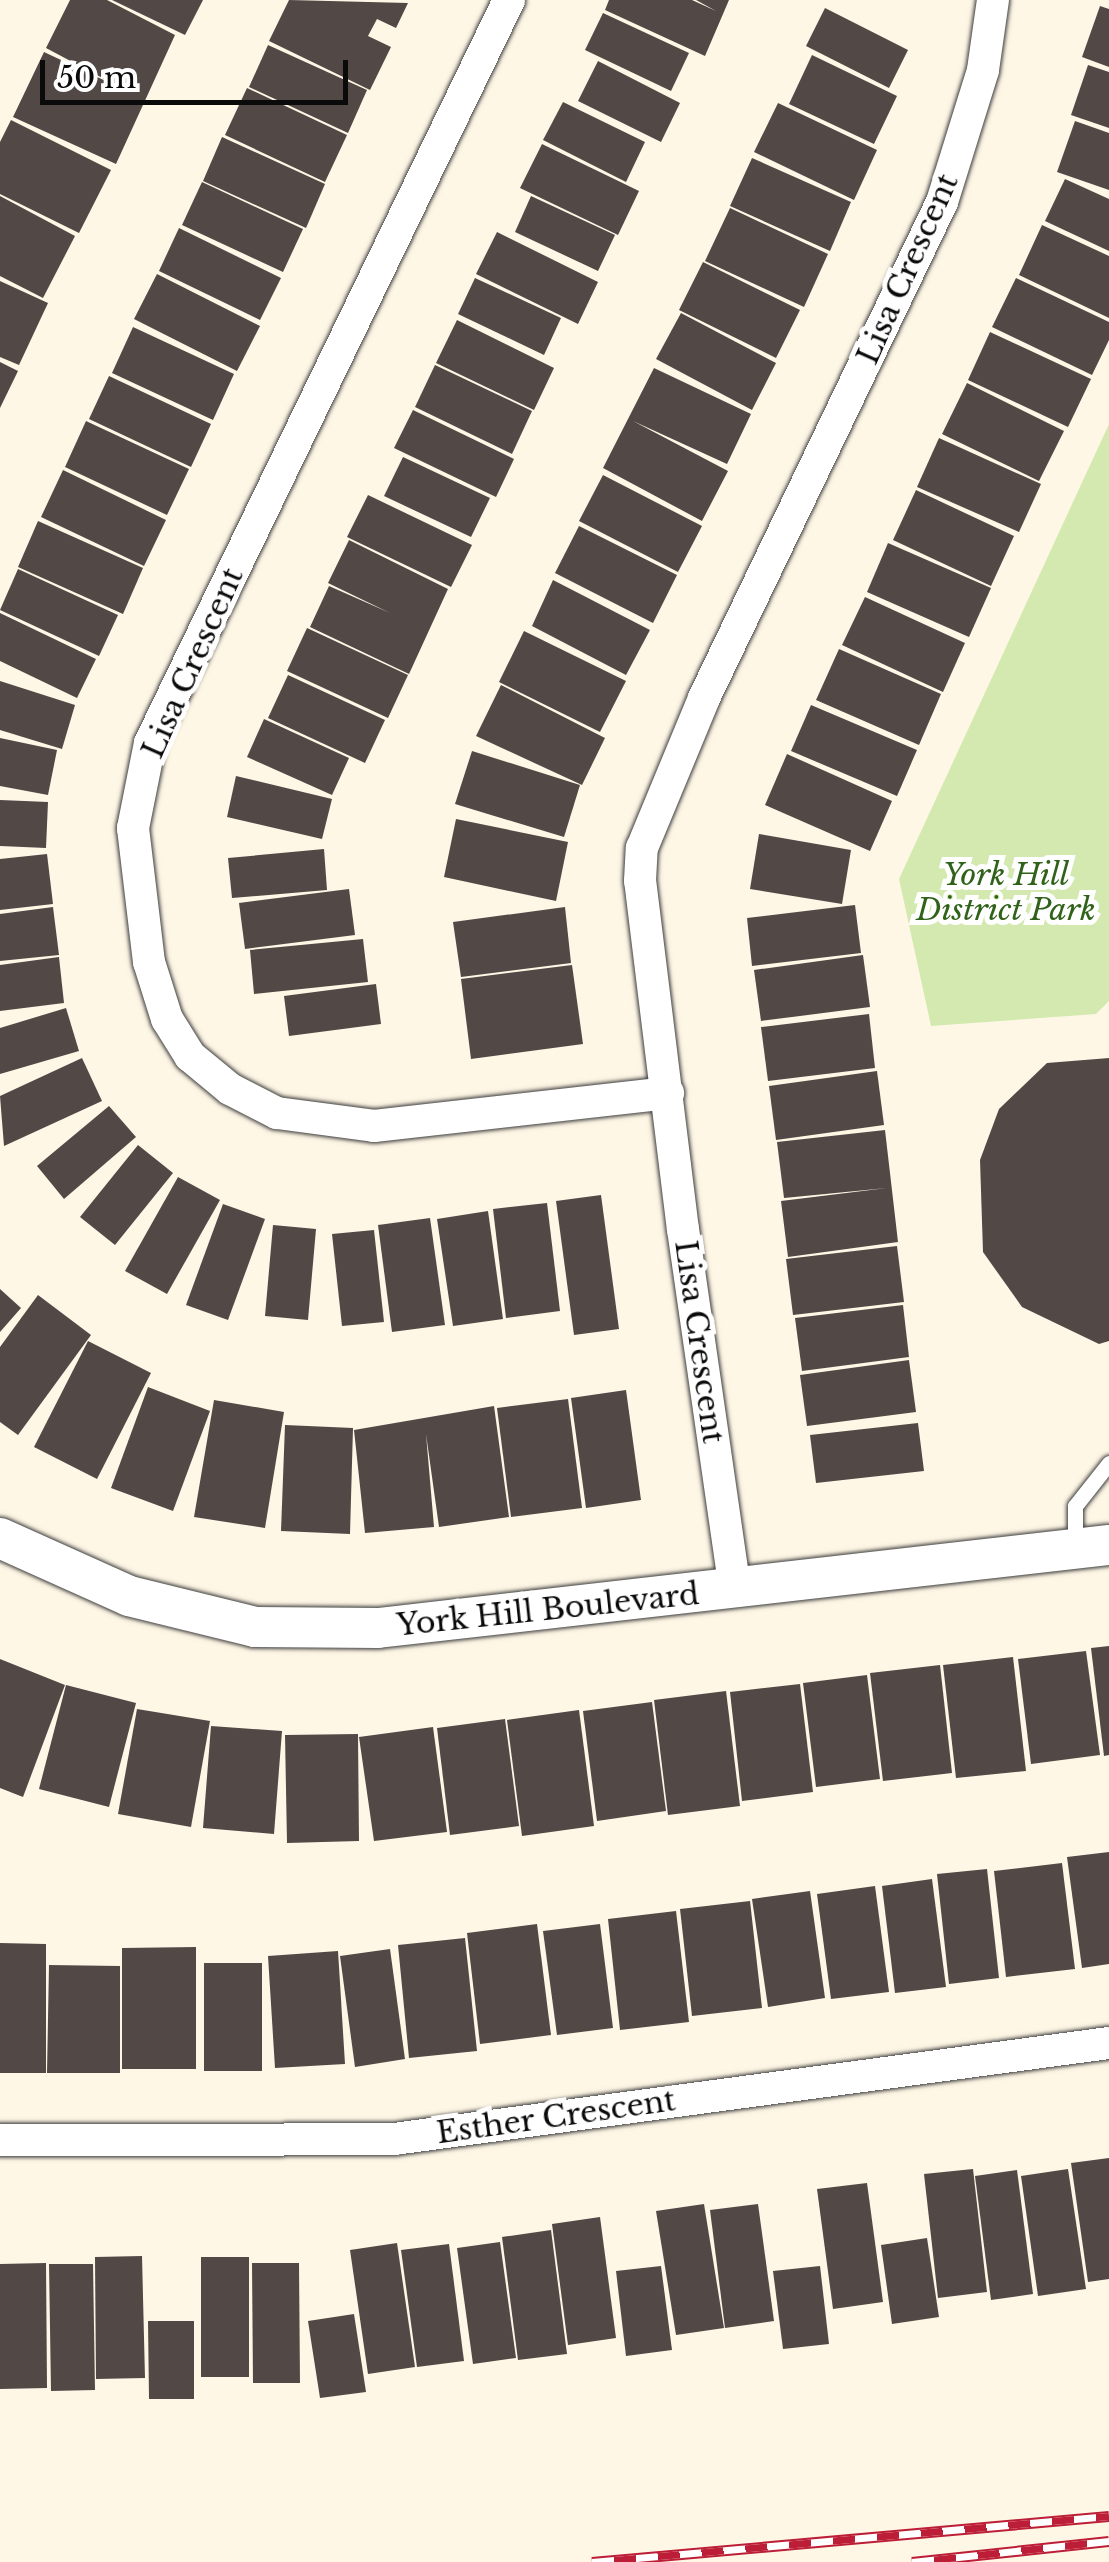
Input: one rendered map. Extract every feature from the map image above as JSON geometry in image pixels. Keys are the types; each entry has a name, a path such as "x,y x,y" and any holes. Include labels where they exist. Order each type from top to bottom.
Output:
{"street":[{"name":"Lisa Crescent","path":"509,0 150,743 133,828 149,962 167,1019 190,1056 230,1089 277,1113 374,1126 668,1092"},
{"name":"Lisa Crescent","path":"735,1590 640,881 642,848 704,698 942,202 983,70 993,0"},
{"name":"York Hill Boulevard","path":"0,1538 129,1596 255,1627 378,1628 1092,1547"},
{"name":"Esther Crescent","path":"0,2140 394,2138 1109,2043"}],"lane":[{"path":"1092,1547 1075,1506 1109,1463"}],"green space":[{"name":"York Hill District Park","path":"1109,424 1109,1001 1096,1014 931,1026 899,879"}],"building":[{"path":"70,0 107,0 175,35 116,164 13,117 44,52 127,91 46,48"},
{"path":"112,0 203,0 185,35"},
{"path":"289,0 408,3 396,28 377,19 368,36 391,47 370,90 269,41"},
{"path":"609,0 692,0 716,11 696,0 729,0 705,56 605,10"},
{"path":"1100,6 1109,9 1109,67 1082,57"},
{"path":"825,8 908,50 889,88 806,46"},
{"path":"603,13 689,53 671,91 585,50"},
{"path":"268,45 367,90 348,133 249,87"},
{"path":"812,55 897,96 874,144 789,104"},
{"path":"598,61 680,103 661,142 578,101"},
{"path":"1088,65 1109,72 1109,128 1071,115"},
{"path":"247,88 347,135 325,182 225,135"},
{"path":"563,102 645,142 626,182 543,140"},
{"path":"778,103 877,150 854,200 754,152"},
{"path":"11,120 111,170 79,233 0,194 0,142"},
{"path":"1075,121 1109,133 1109,190 1057,172"},
{"path":"222,137 325,184 306,228 203,181"},
{"path":"542,144 639,191 618,235 520,188"},
{"path":"752,158 851,202 830,251 730,206"},
{"path":"1065,179 1109,199 1109,251 1045,221"},
{"path":"202,182 303,229 283,272 182,225"},
{"path":"0,196 75,236 43,298 0,276"},
{"path":"531,196 615,235 598,271 515,232"},
{"path":"730,208 828,254 804,307 705,261"},
{"path":"1042,225 1109,256 1109,318 1019,275"},
{"path":"179,228 281,278 260,320 159,271"},
{"path":"497,232 598,282 578,324 476,274"},
{"path":"703,262 800,310 776,358 679,310"},
{"path":"157,274 260,326 237,371 134,319"},
{"path":"475,278 561,318 544,355 458,314"},
{"path":"1016,278 1109,322 1109,340 1092,375 992,327"},
{"path":"0,281 48,303 19,365 0,357"},
{"path":"681,313 776,363 752,410 656,359"},
{"path":"457,320 554,368 534,410 436,363"},
{"path":"133,327 234,374 213,420 112,373"},
{"path":"990,332 1091,379 1068,427 968,380"},
{"path":"0,362 18,371 0,408"},
{"path":"435,365 532,411 512,454 415,407"},
{"path":"654,368 751,414 727,464 633,421 728,471 702,521 603,468"},
{"path":"109,376 211,424 191,467 89,419"},
{"path":"967,383 1064,431 1039,481 942,434"},
{"path":"413,410 514,459 496,497 394,448"},
{"path":"86,421 189,469 167,515 65,467"},
{"path":"939,438 1041,484 1019,532 917,487"},
{"path":"403,457 490,498 471,537 384,496"},
{"path":"63,470 166,520 144,566 41,517"},
{"path":"603,475 702,526 678,572 579,521"},
{"path":"916,490 1014,536 991,586 893,540"},
{"path":"368,495 472,545 451,587 347,537"},
{"path":"38,521 143,568 123,614 18,567"},
{"path":"579,526 677,575 653,623 555,573"},
{"path":"349,540 448,589 409,674 310,627 329,586 390,613 328,583"},
{"path":"888,543 991,588 969,637 867,592"},
{"path":"18,569 118,615 99,656 0,610"},
{"path":"553,580 650,630 626,675 532,626"},
{"path":"865,597 965,643 943,692 842,645"},
{"path":"0,613 96,659 77,698 0,661"},
{"path":"307,628 408,675 388,718 287,671"},
{"path":"524,631 626,681 600,732 499,682"},
{"path":"839,649 941,694 919,745 816,700"},
{"path":"288,675 385,720 365,763 268,718"},
{"path":"0,681 75,705 62,749 0,730"},
{"path":"501,685 605,738 582,785 476,736"},
{"path":"811,705 917,750 897,796 791,751"},
{"path":"264,719 349,758 332,795 247,757"},
{"path":"0,738 57,750 48,795 0,786"},
{"path":"472,751 580,785 564,837 455,804"},
{"path":"787,754 892,801 870,851 765,805"},
{"path":"236,776 332,799 322,839 227,817"},
{"path":"0,800 48,802 46,848 0,846"},
{"path":"456,819 568,842 556,901 444,877"},
{"path":"759,834 851,850 842,904 750,889"},
{"path":"324,849 327,890 232,898 228,858"},
{"path":"47,854 53,904 0,910 0,859"},
{"path":"349,889 355,935 245,949 239,903"},
{"path":"855,905 861,953 752,966 747,918"},
{"path":"53,907 59,955 0,961 0,914"},
{"path":"565,907 571,963 461,977 453,922"},
{"path":"363,939 368,982 254,994 250,950"},
{"path":"863,955 870,1007 761,1021 754,970"},
{"path":"59,957 64,1003 0,1011 0,965"},
{"path":"572,965 583,1044 471,1059 461,979"},
{"path":"376,984 381,1024 289,1036 284,996"},
{"path":"66,1008 79,1051 0,1074 0,1028"},
{"path":"869,1014 875,1068 768,1081 761,1027"},
{"path":"82,1058 102,1101 4,1146 0,1096"},
{"path":"1109,1058 1109,1341 1099,1344 1022,1307 983,1252 980,1160 999,1109 1047,1063"},
{"path":"877,1071 884,1125 776,1140 769,1086"},
{"path":"109,1106 136,1137 64,1199 37,1166"},
{"path":"885,1130 898,1242 788,1257 781,1201 887,1188 784,1198 777,1142"},
{"path":"138,1145 173,1173 115,1245 80,1217"},
{"path":"178,1177 220,1200 167,1294 125,1271"},
{"path":"601,1195 619,1329 574,1335 556,1201"},
{"path":"547,1203 560,1311 506,1318 493,1209"},
{"path":"223,1204 265,1219 228,1320 186,1305"},
{"path":"488,1211 503,1319 453,1326 437,1219"},
{"path":"430,1218 445,1325 392,1332 378,1225"},
{"path":"273,1225 316,1229 308,1320 265,1316"},
{"path":"374,1230 384,1322 342,1326 332,1234"},
{"path":"897,1246 904,1302 793,1315 786,1259"},
{"path":"0,1289 21,1308 0,1332"},
{"path":"38,1295 91,1335 18,1435 0,1422 0,1347"},
{"path":"903,1305 909,1357 802,1371 795,1318"},
{"path":"88,1341 151,1373 97,1479 34,1447"},
{"path":"909,1360 916,1412 807,1426 800,1375"},
{"path":"148,1387 210,1411 173,1511 111,1488"},
{"path":"626,1390 641,1500 586,1508 571,1398"},
{"path":"568,1399 582,1508 511,1517 497,1408"},
{"path":"214,1400 284,1412 265,1528 194,1517"},
{"path":"494,1406 509,1517 439,1527 426,1434 434,1527 365,1533 354,1430"},
{"path":"918,1423 924,1471 816,1483 810,1435"},
{"path":"285,1425 353,1428 350,1534 281,1531"},
{"path":"1109,1646 1109,1755 1104,1756 1091,1648"},
{"path":"1086,1651 1100,1755 1031,1764 1018,1659"},
{"path":"1013,1657 1026,1771 956,1778 943,1665"},
{"path":"0,1659 65,1685 23,1797 0,1788"},
{"path":"940,1665 952,1773 883,1781 870,1673"},
{"path":"867,1675 880,1779 816,1787 803,1683"},
{"path":"800,1684 813,1792 742,1801 730,1692"},
{"path":"66,1685 136,1703 109,1807 39,1789"},
{"path":"726,1691 740,1806 668,1815 654,1700"},
{"path":"652,1702 666,1811 597,1821 583,1711"},
{"path":"137,1709 210,1721 191,1827 118,1814"},
{"path":"579,1710 594,1826 522,1836 507,1720"},
{"path":"505,1719 519,1826 450,1835 437,1728"},
{"path":"211,1726 282,1731 274,1834 203,1828"},
{"path":"433,1727 447,1832 374,1841 359,1737"},
{"path":"358,1734 359,1841 287,1843 285,1735"},
{"path":"1109,1852 1109,1964 1082,1968 1067,1857"},
{"path":"1062,1863 1075,1969 1006,1977 994,1871"},
{"path":"987,1869 999,1978 949,1984 937,1874"},
{"path":"932,1879 946,1987 895,1993 882,1886"},
{"path":"875,1886 889,1992 831,1999 817,1894"},
{"path":"810,1891 825,1998 768,2007 752,1899"},
{"path":"750,1901 762,2008 692,2016 680,1909"},
{"path":"676,1911 689,2022 620,2030 608,1919"},
{"path":"537,1924 551,2035 480,2044 467,1933"},
{"path":"600,1924 613,2028 557,2035 543,1931"},
{"path":"465,1938 477,2051 409,2058 398,1945"},
{"path":"0,1943 46,1944 46,2073 0,2073"},
{"path":"196,1947 196,2069 122,2069 122,1948"},
{"path":"390,1949 405,2059 355,2067 340,1956"},
{"path":"338,1951 345,2064 275,2068 268,1956"},
{"path":"204,1963 262,1963 262,2071 204,2071"},
{"path":"49,1965 120,1966 120,2073 47,2073"},
{"path":"1109,2158 1109,2279 1088,2282 1071,2163"},
{"path":"973,2169 987,2292 938,2298 924,2174"},
{"path":"1068,2169 1086,2289 1038,2296 1021,2176"},
{"path":"1017,2170 1033,2294 991,2300 975,2176"},
{"path":"867,2183 883,2302 833,2309 817,2189"},
{"path":"704,2204 724,2328 676,2335 656,2211"},
{"path":"758,2204 774,2321 725,2328 710,2210"},
{"path":"600,2217 616,2338 568,2345 552,2224"},
{"path":"551,2230 567,2354 518,2360 502,2237"},
{"path":"927,2238 939,2317 892,2324 881,2245"},
{"path":"500,2242 516,2358 473,2364 457,2248"},
{"path":"397,2243 415,2367 368,2374 350,2250"},
{"path":"449,2244 464,2361 417,2367 401,2250"},
{"path":"142,2256 145,2378 96,2379 95,2257"},
{"path":"201,2257 249,2257 249,2377 201,2377"},
{"path":"46,2263 47,2388 0,2389 0,2264"},
{"path":"252,2263 299,2263 300,2383 253,2383"},
{"path":"49,2264 93,2264 95,2390 51,2391"},
{"path":"661,2266 672,2350 626,2356 616,2271"},
{"path":"820,2266 829,2344 783,2349 773,2271"},
{"path":"354,2314 366,2392 320,2398 308,2321"},
{"path":"148,2321 194,2321 194,2399 149,2399"}],"railway":[{"path":"592,2562 1109,2516"},
{"path":"912,2562 1109,2541"}]}
